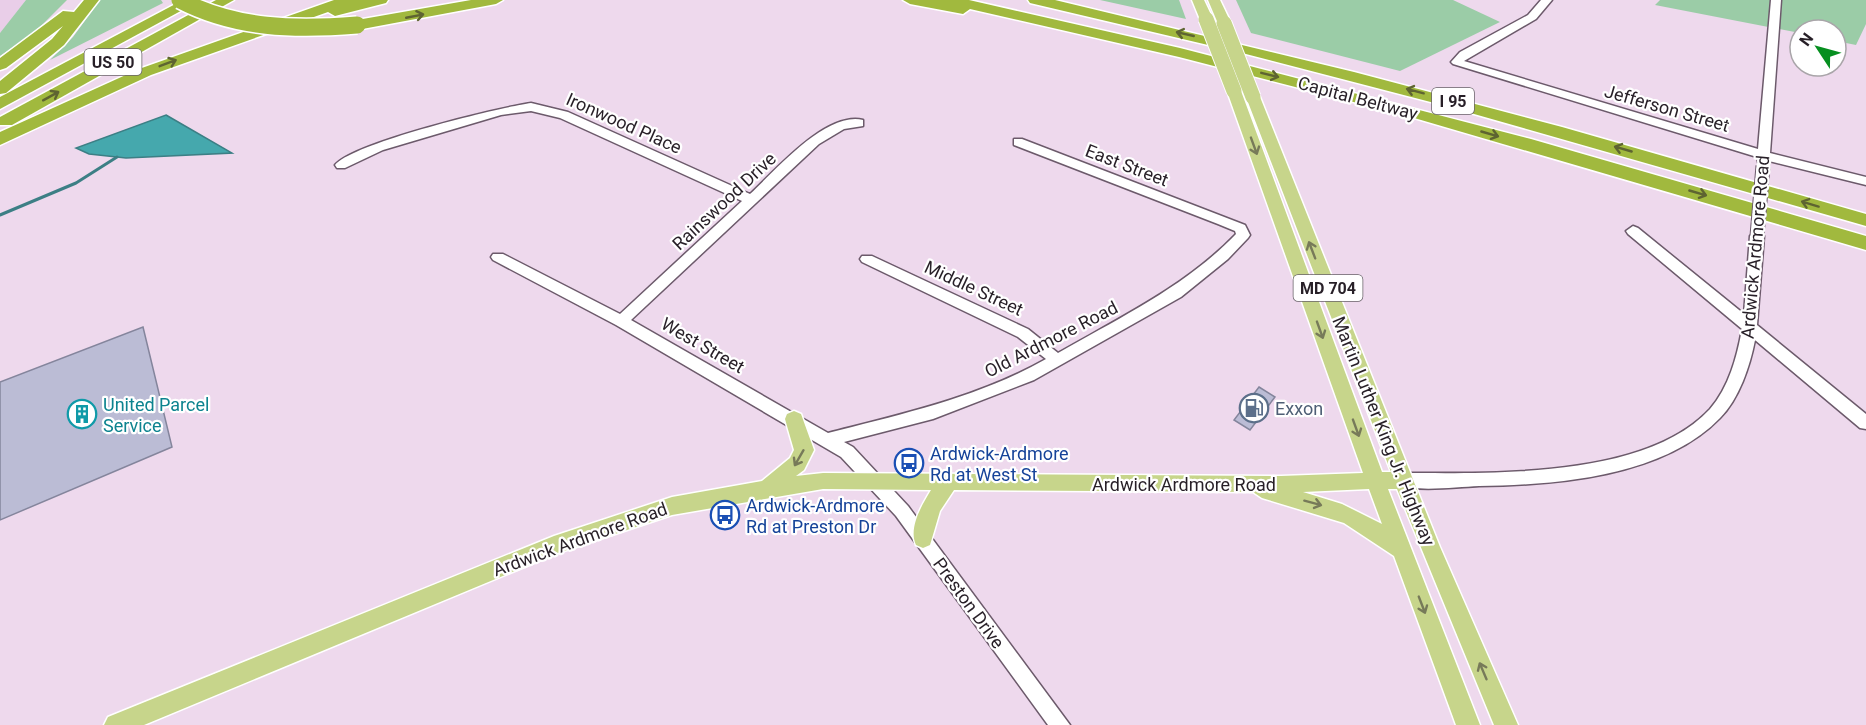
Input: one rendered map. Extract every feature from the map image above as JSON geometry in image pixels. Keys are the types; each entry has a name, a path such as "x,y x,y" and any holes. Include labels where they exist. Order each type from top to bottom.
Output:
{"highway":[{"path":"0,65 42,36 80,0"},
{"path":"0,89 58,42 92,0"},
{"path":"180,0 207,14 241,24 310,29 357,26 496,0"},
{"name":"US 50","path":"0,104 194,0"},
{"name":"US 50","path":"0,124 227,0"},
{"path":"0,139 112,86 216,45 348,0"},
{"path":"216,45 320,14 381,0"},
{"path":"910,0 1111,36"},
{"name":"Capital Beltway","path":"949,0 1111,36 1479,130 1866,243"},
{"name":"Capital Beltway","path":"1035,0 1386,84 1678,164 1866,220"}],"main road":[{"name":"Martin Luther King Jr. Highway","path":"1198,0 1468,725"},
{"name":"Martin Luther King Jr. Highway","path":"1214,0 1403,480 1506,725"},
{"path":"770,487 797,464 804,450 794,419"},
{"name":"Ardwick Ardmore Road","path":"116,725 572,538 672,506 770,487 824,481 1236,484 1403,480"},
{"path":"923,539 924,519 934,500 948,483"},
{"path":"1236,484 1341,511 1364,521 1401,550"}],"street":[{"name":"Jefferson Street","path":"1546,0 1532,17 1464,54 1458,59 1459,63 1763,160 1866,181"},
{"name":"Ardwick Ardmore Road","path":"1403,480 1552,475 1597,470 1637,460 1681,439 1712,415 1737,377 1750,326 1776,0"},
{"name":"Ironwood Place","path":"341,165 379,147 500,111 531,107 564,115 751,200"},
{"name":"Rainswood Drive","path":"621,321 820,137 848,122 859,123"},
{"name":"East Street","path":"1018,142 1223,221"},
{"name":"Old Ardmore Road","path":"828,440 933,413 975,399 1029,376 1058,360 1176,293 1219,259 1243,235 1240,228 1223,221"},
{"path":"1633,231 1866,423"},
{"name":"West Street","path":"498,256 621,321 794,419 847,452 877,483"},
{"name":"Middle Street","path":"867,259 1023,333 1038,347 1058,360"},
{"name":"Preston Drive","path":"877,483 923,539 958,590 1060,725"}],"shaded area":[{"path":"0,0 26,0 0,33"}],"green space":[{"path":"26,0 67,0 35,32 0,56 0,33"},
{"path":"100,0 161,0 163,3 50,60 73,37"},
{"path":"1100,0 1179,0 1186,19"},
{"path":"1236,0 1453,0 1500,22 1400,71 1251,33"},
{"path":"1660,0 1866,0 1866,24 1856,45 1848,43 1848,18 1788,18 1788,31 1655,5"}],"water":[{"path":"166,115 232,153 126,158 89,154 76,148"}],"building":[{"name":"United Parcel Service","path":"143,327 172,447 0,520 0,382"},
{"name":"Exxon","path":"1259,387 1275,397 1250,430 1234,420"}],"waterway":[{"path":"0,215 76,183 117,157"}],"place":[{"name":"Exxon","path":"1254,408"},
{"name":"United Parcel Service","path":"82,414"},
{"name":"Ardwick-Ardmore Rd at West St","path":"909,463"},
{"name":"Ardwick-Ardmore Rd at Preston Dr","path":"725,515"}]}
